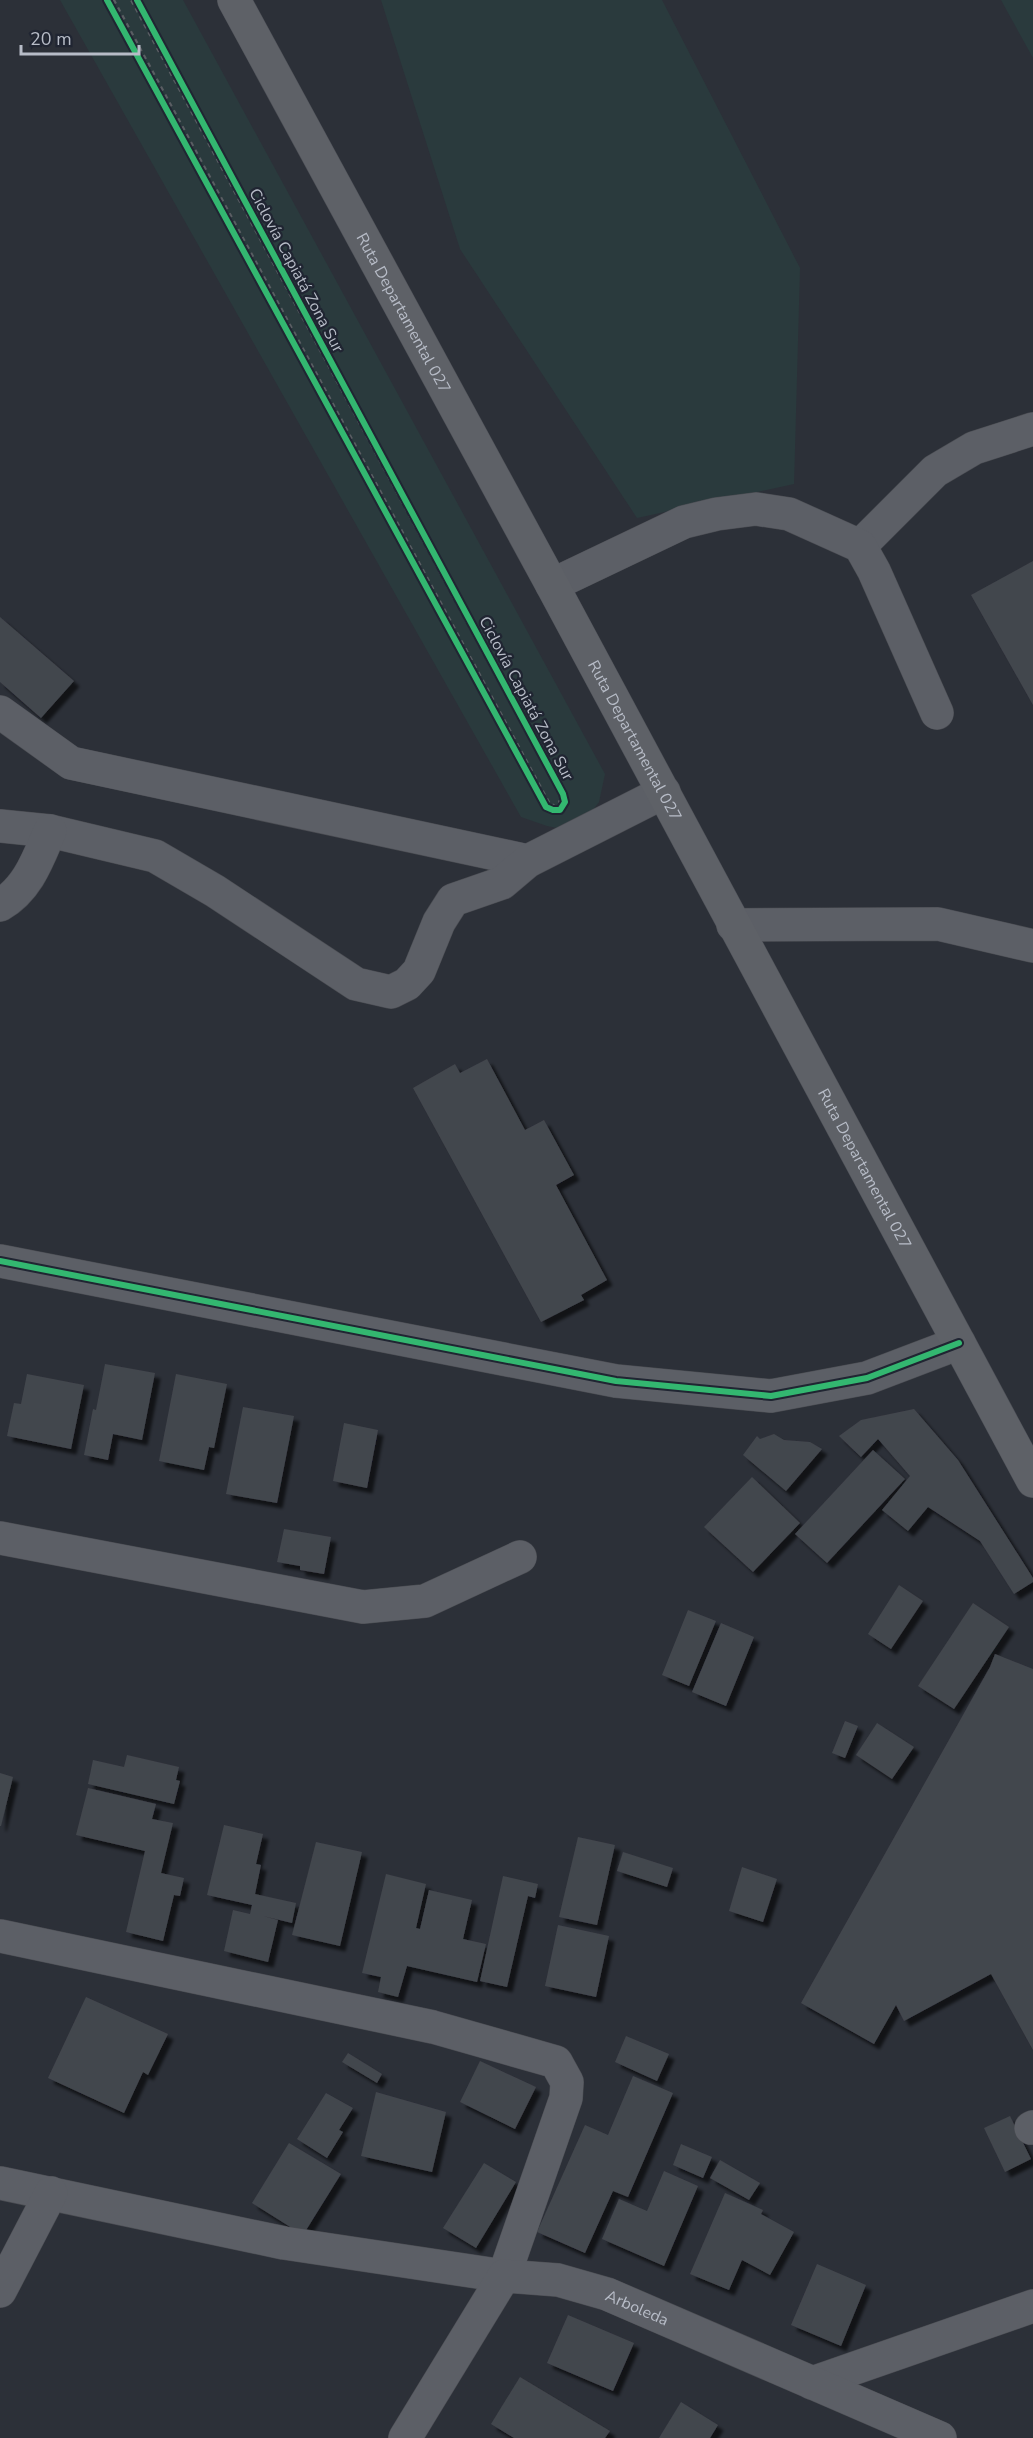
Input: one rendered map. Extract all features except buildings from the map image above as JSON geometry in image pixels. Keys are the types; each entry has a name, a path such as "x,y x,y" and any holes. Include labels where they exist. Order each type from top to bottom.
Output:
{"main road":[{"name":"Ruta Departamental 027","path":"234,0 664,792 733,925 1033,1481"}],"street":[{"path":"860,546 935,471 974,448 1033,429"},
{"path":"552,585 684,522 717,514 756,509 789,514 860,546 937,713"},
{"path":"0,712 71,763 528,861"},
{"path":"0,826 50,831 155,856 215,891 356,984 391,992 407,984 420,971 440,922 453,900 502,883 528,861 664,792"},
{"path":"0,905 12,898 33,871 50,831"},
{"path":"733,925 938,924 1033,946"},
{"path":"0,1261 616,1381 771,1396 867,1378 959,1343"},
{"path":"0,1538 363,1607 425,1601 520,1557"},
{"path":"0,1936 433,2027 556,2062 567,2082 566,2098 504,2276 405,2438"},
{"name":"Arboleda","path":"0,2183 284,2243 504,2276 558,2280 607,2294 940,2438"},
{"path":"0,2291 51,2193"},
{"path":"812,2383 1033,2306"}],"path":[{"path":"113,0 549,804 560,805 561,795 132,0"}],"shaded area":[{"path":"60,0 183,0 605,774 599,802 589,815 562,829 521,817"},
{"path":"381,0 662,0 800,268 794,484 637,518 460,249"},
{"path":"1001,0 1033,0 1033,58"}],"cycle path":[{"name":"Ciclovía Capiatá Zona Sur","path":"107,0 546,807 560,810 565,802 563,794 137,0"},
{"path":"0,1261 616,1381 771,1396 867,1378 959,1343"}]}
